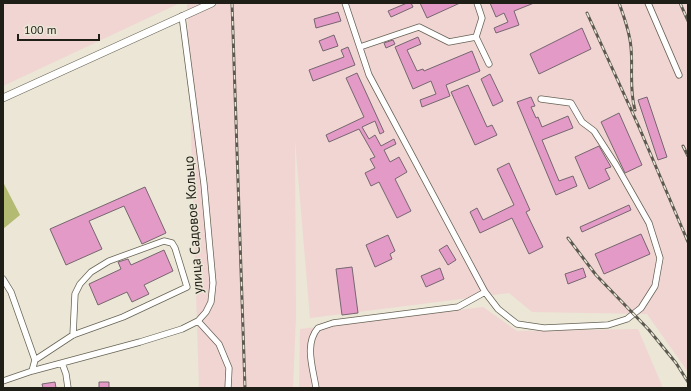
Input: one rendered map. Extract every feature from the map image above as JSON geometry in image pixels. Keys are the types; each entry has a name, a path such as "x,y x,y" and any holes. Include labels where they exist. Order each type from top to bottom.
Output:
{"main road":[{"path":"3,98 212,3"}],"street":[{"path":"345,3 369,75 485,292 498,309 517,324 544,328 608,325 627,319 641,308 655,286 660,258 649,223 616,165 594,131 582,122 571,103 541,99"},
{"path":"476,3 482,18 476,37 489,64"},
{"path":"648,3 679,75"},
{"name":"улица Садовое Кольцо","path":"3,381 32,371 182,329 198,321 206,312 211,302 212,283 204,184 182,16"},
{"path":"360,47 419,27 449,42 476,37"},
{"path":"35,360 73,335 123,317 187,287 175,248 172,244 164,241 109,261 91,272 80,284 75,294 73,335"},
{"path":"3,279 11,292 35,360 32,371"},
{"path":"316,388 310,347 314,332 318,328 333,323 458,307 485,292"},
{"path":"198,321 219,344 229,368 228,388"},
{"path":"62,363 66,374 68,388"}],"shaded area":[{"path":"3,3 180,3 3,86"},
{"path":"187,3 688,3 688,372 647,314 532,312 509,293 310,318 295,140 296,316 293,388 199,388"},
{"path":"483,307 517,331 638,329 663,388 299,388 300,329"}],"green space":[{"path":"3,182 20,215 3,229"}],"building":[{"path":"407,3 411,3 413,7 391,17 388,11"},
{"path":"420,3 460,3 427,18"},
{"path":"490,3 534,3 514,11 519,25 496,33 494,28 508,22 504,13 496,17"},
{"path":"338,12 341,21 316,28 314,19"},
{"path":"582,28 591,49 539,74 530,54"},
{"path":"334,35 338,46 323,51 319,41"},
{"path":"418,37 421,44 407,50 417,71 423,69 424,71 472,51 480,71 446,85 450,96 422,107 420,100 436,94 431,81 413,89 395,47"},
{"path":"393,40 395,44 386,48 384,43"},
{"path":"348,47 355,65 313,81 309,70 344,57 341,50"},
{"path":"357,73 384,132 380,134 375,121 362,127 369,139 375,135 381,146 394,139 396,144 384,150 390,162 399,157 407,172 395,179 411,211 397,218 379,182 371,186 365,173 375,168 370,159 375,157 359,129 329,142 326,135 364,117 346,78"},
{"path":"490,74 503,101 493,106 481,79"},
{"path":"468,85 487,127 492,125 497,135 475,145 451,92"},
{"path":"531,97 535,106 531,107 536,118 538,117 542,127 568,116 573,128 542,140 559,181 573,176 577,186 556,195 517,102"},
{"path":"647,97 667,157 658,160 638,100"},
{"path":"619,113 642,165 625,173 601,122"},
{"path":"599,146 611,167 605,169 610,179 589,189 575,157"},
{"path":"509,163 530,210 526,212 543,247 529,254 512,218 480,233 470,212 477,208 483,220 514,205 497,169"},
{"path":"145,187 166,233 142,244 124,206 89,221 102,249 66,265 50,229"},
{"path":"629,205 631,210 582,232 580,227"},
{"path":"641,234 650,254 604,274 595,254"},
{"path":"388,235 395,251 390,254 392,259 375,267 366,245"},
{"path":"447,245 456,260 448,265 439,250"},
{"path":"164,250 173,271 144,285 149,294 132,302 127,292 98,305 89,284 121,269 118,262 128,259 131,265"},
{"path":"352,267 358,313 342,315 336,269"},
{"path":"440,268 444,279 426,287 421,276"},
{"path":"583,268 586,277 568,284 565,274"},
{"path":"55,382 56,388 43,388 42,384"},
{"path":"99,382 109,382 109,388 99,388"}],"railway":[{"path":"232,3 245,388"},
{"path":"619,3 630,42 632,56 632,94 635,110"},
{"path":"680,3 688,21"},
{"path":"587,13 639,127 688,242"},
{"path":"683,146 688,156"},
{"path":"568,238 596,275 649,330 676,363 688,382"}]}
